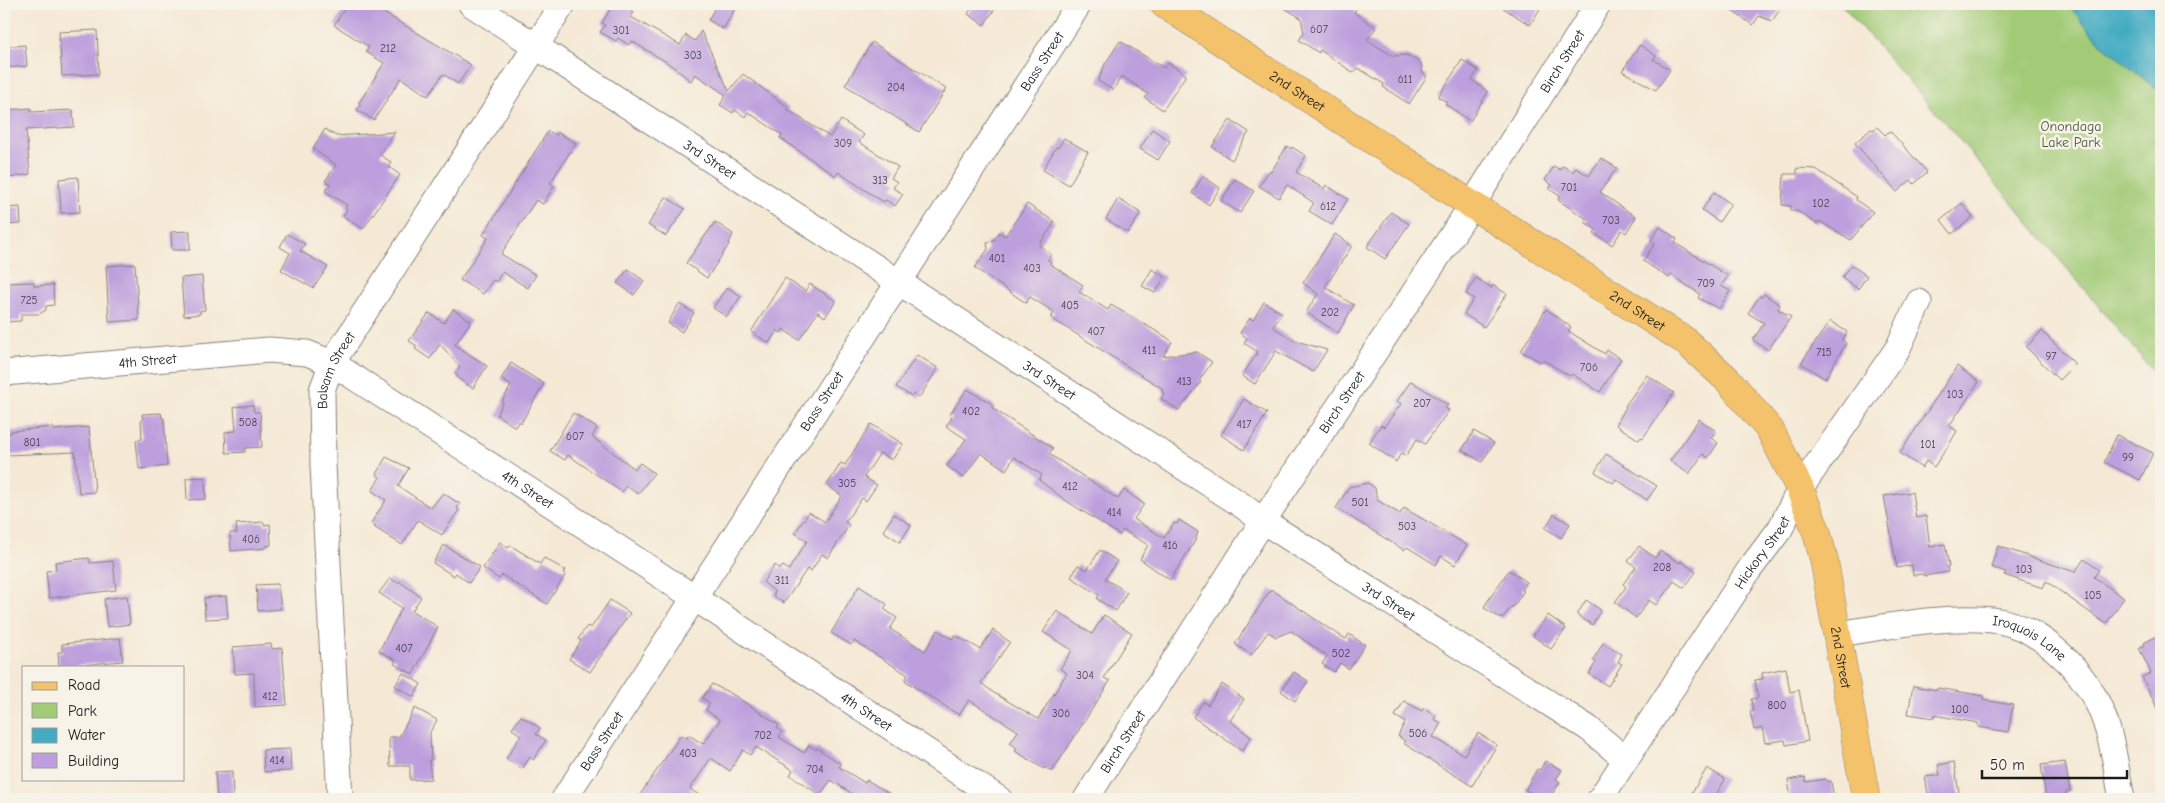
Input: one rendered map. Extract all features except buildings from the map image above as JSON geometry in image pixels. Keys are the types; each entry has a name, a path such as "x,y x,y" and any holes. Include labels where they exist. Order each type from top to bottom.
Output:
{"main road":[{"name":"2nd Street","path":"1164,4 1472,206 1684,340 1728,380 1770,430 1800,489 1816,530 1824,560 1866,799"}],"street":[{"name":"3rd Street","path":"471,4 899,281 1231,498 1263,521 1588,728 1625,759"},
{"name":"Balsam Street","path":"340,799 323,465 322,390 332,363 563,4"},
{"name":"Bass Street","path":"564,799 1078,4"},
{"name":"Birch Street","path":"1086,799 1263,521 1472,206 1598,4"},
{"name":"Hickory Street","path":"1600,799 1749,570 1780,529 1800,489 1898,348 1919,302"},
{"name":"4th Street","path":"4,372 269,350 307,353 332,363 999,799"},
{"name":"Iroquois Lane","path":"1837,634 1932,620 1992,620 2021,627 2042,639 2073,667 2098,704 2111,741 2122,799"}],"green space":[{"name":"Onondaga Lake Park","path":"1841,4 2068,4 2099,42 2161,93 2161,381 1954,133"}],"water":[{"path":"2068,4 2161,4 2161,93 2099,42"}]}
